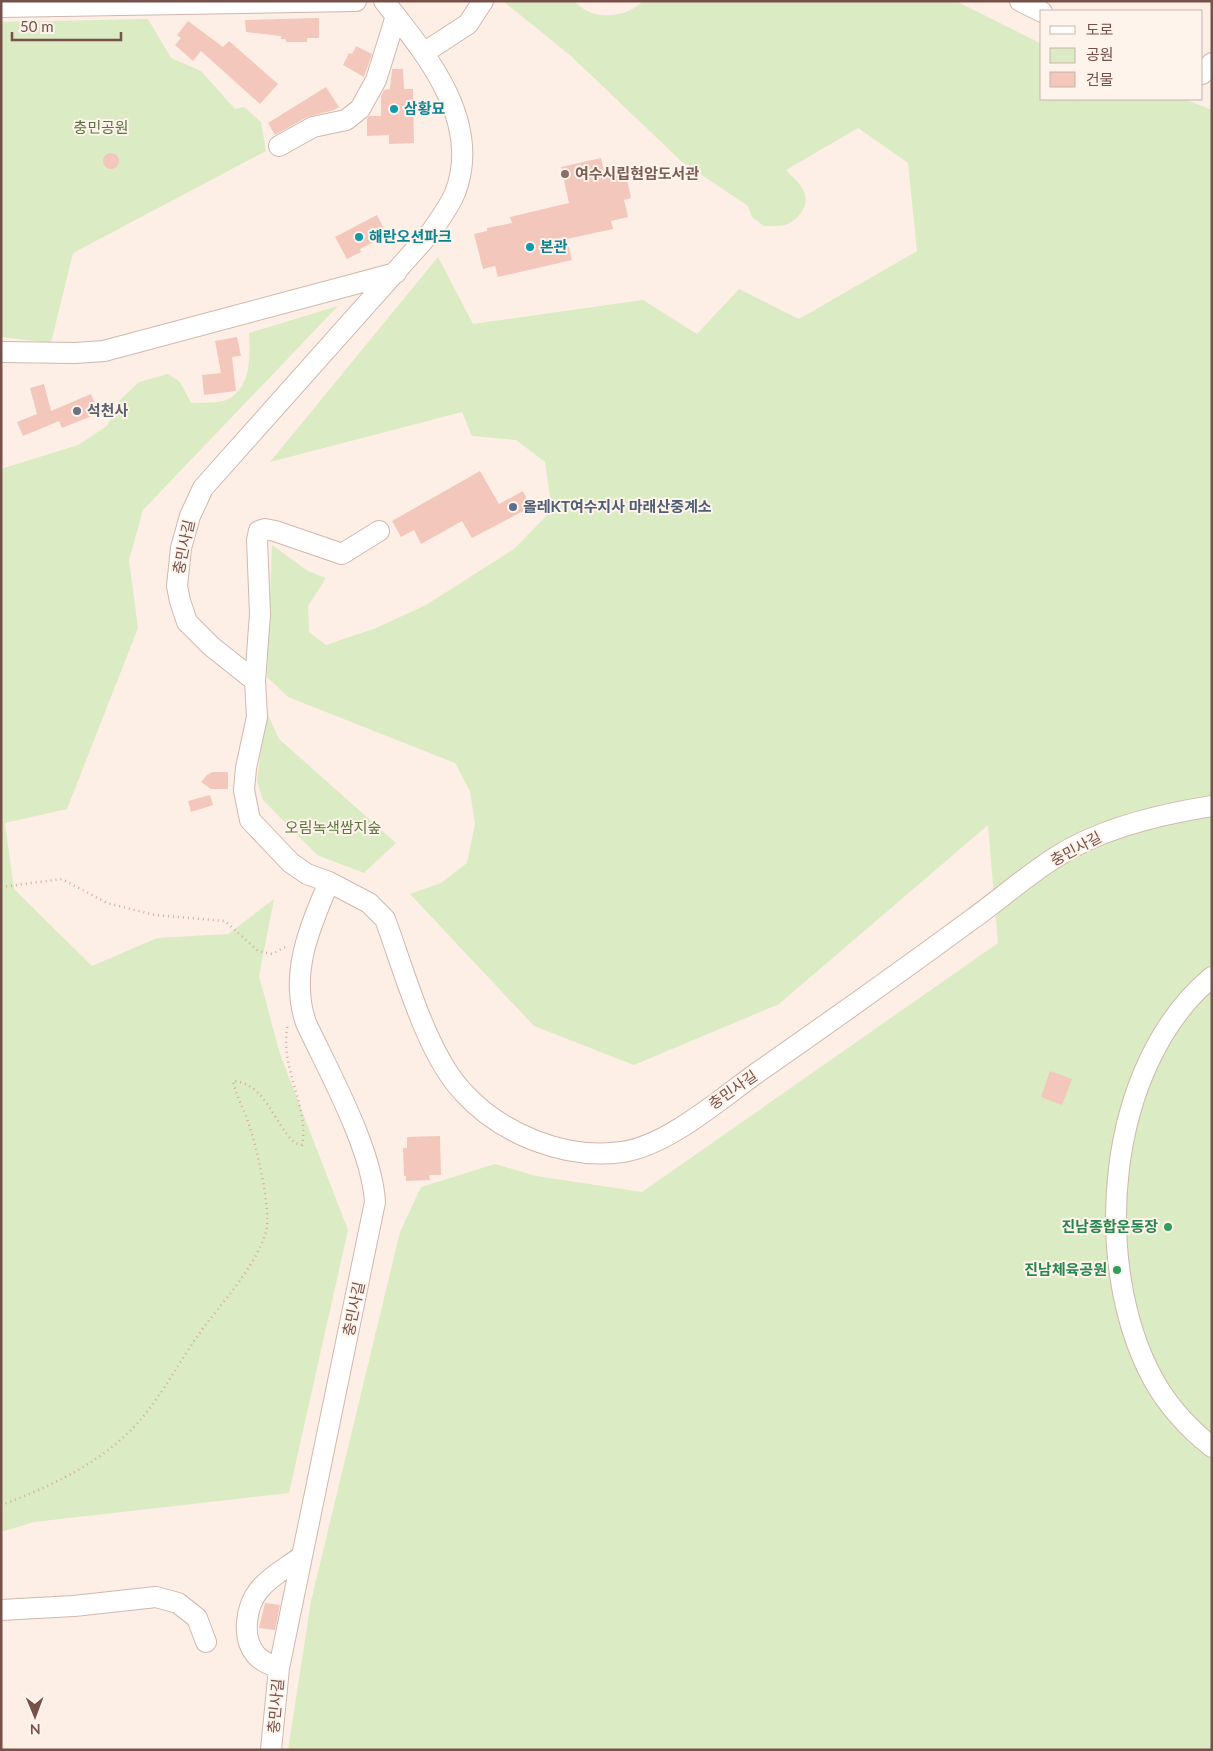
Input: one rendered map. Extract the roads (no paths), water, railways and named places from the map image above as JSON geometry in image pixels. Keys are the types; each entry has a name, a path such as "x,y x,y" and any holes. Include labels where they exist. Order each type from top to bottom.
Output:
{"street":[{"path":"5,5 356,1"},
{"path":"425,52 468,24 483,1"},
{"path":"279,146 313,128 346,120 360,109 376,80 390,9"},
{"name":"충민사길","path":"390,9 425,52 441,79 455,115 461,147 460,170 456,191 448,208 431,232 203,488 190,516 177,571 177,586 187,622 211,646 255,682 257,717 246,768 244,790 250,820 291,863 307,874 329,882 369,903 385,919 436,1054 462,1092 497,1122 536,1141 581,1153 623,1152 666,1137 834,1020 1057,856 1118,828 1178,811 1212,806"},
{"path":"1203,73 1212,63"},
{"path":"1,352 75,353 104,351 396,273"},
{"path":"255,682 260,614 257,540 259,531 265,529 275,531 342,554 379,531"},
{"name":"충민사길","path":"271,1750 279,1668 375,1202 371,1176 362,1148 306,1023 300,1004 299,974 304,945 329,882"},
{"path":"1212,977 1175,1015 1150,1059 1132,1110 1123,1143 1117,1217 1121,1280 1140,1351 1153,1378 1173,1409 1194,1433 1212,1447"},
{"path":"279,1668 260,1659 252,1650 248,1631 249,1607 263,1586 302,1556"},
{"path":"1,1610 156,1597 178,1603 197,1618 206,1642"}],"place":[{"name":"삼황묘","path":"394,109"},
{"name":"여수시립현암도서관","path":"565,174"},
{"name":"해란오션파크","path":"359,237"},
{"name":"본관","path":"530,247"},
{"name":"석천사","path":"77,411"},
{"name":"올레KT여수지사 마래산중계소","path":"513,507"},
{"name":"진남종합운동장","path":"1168,1227"},
{"name":"진남체육공원","path":"1117,1270"}],"park label":[{"name":"충민공원","path":"101,128"},
{"name":"오림녹색쌈지숲","path":"333,828"}]}
